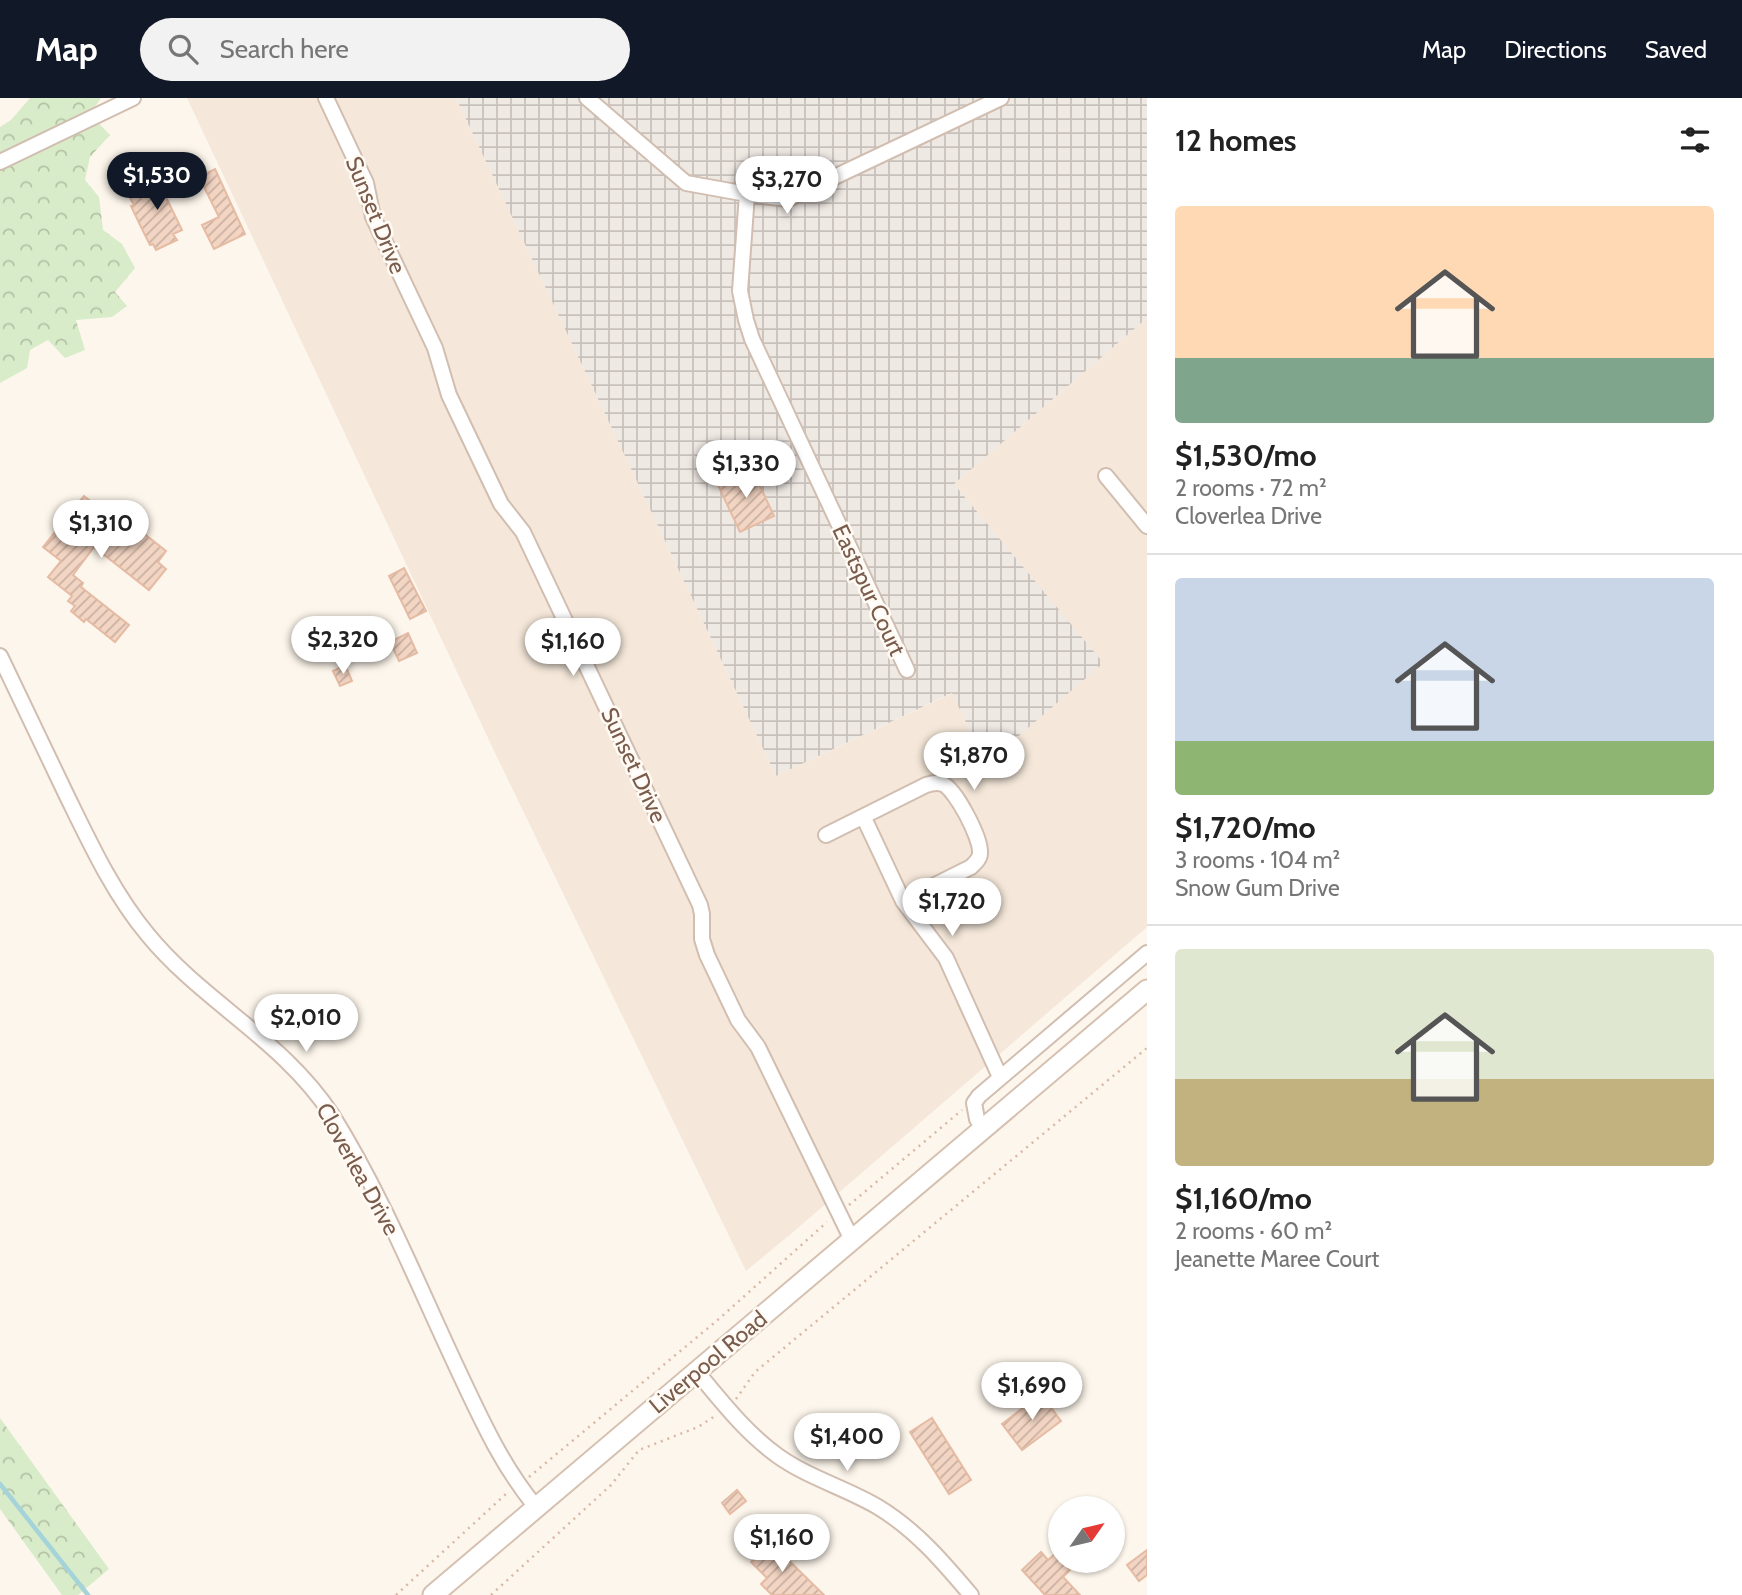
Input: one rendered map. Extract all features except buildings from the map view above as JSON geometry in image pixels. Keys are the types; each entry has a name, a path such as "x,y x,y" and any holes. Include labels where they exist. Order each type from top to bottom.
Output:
{"main road":[{"name":"Liverpool Road","path":"433,1595 1147,990"}],"street":[{"path":"0,162 133,98"},
{"name":"Sunset Drive","path":"326,98 366,183 373,217 435,348 449,395 501,504 517,523 529,544 700,905 702,939 707,956 738,1020 758,1047 852,1240"},
{"path":"587,98 687,183 788,199 1001,98"},
{"name":"Eastspur Court","path":"747,194 740,291 752,339 907,670"},
{"path":"1107,476 1147,526"},
{"name":"Cloverlea Drive","path":"0,656 97,859 130,911 174,963 253,1029 308,1082 349,1143 492,1441 518,1486 536,1507"},
{"path":"826,835 926,785 939,783 955,794 978,845 980,853 977,861 971,867 903,901"},
{"path":"864,818 903,901 946,958 1000,1077"},
{"path":"984,1130 977,1119 974,1103 979,1096 1147,953"},
{"path":"697,1371 727,1408 778,1456 808,1475 858,1496 900,1522 923,1542 971,1595"}],"path":[{"path":"491,1595 611,1485 639,1450 698,1427 727,1408 755,1372 1147,1048"},
{"path":"396,1595 505,1494 720,1318 838,1214 974,1103"}],"shaded area":[{"path":"187,98 456,98 776,776 953,693 985,764 1100,660 954,484 1147,318 1147,927 746,1271 496,755"},
{"path":"456,98 1147,98 1147,318 954,484 1101,660 1100,666 986,764 952,693 776,776"}],"green space":[{"path":"30,98 101,98 90,114 110,135 90,157 85,180 99,197 103,230 122,244 135,268 115,292 127,306 112,317 76,320 85,350 65,358 48,340 30,350 27,368 0,383 0,127 11,120"},
{"path":"0,1418 109,1569 78,1595 62,1595 0,1509"}],"waterway":[{"path":"0,1484 88,1595"}]}
